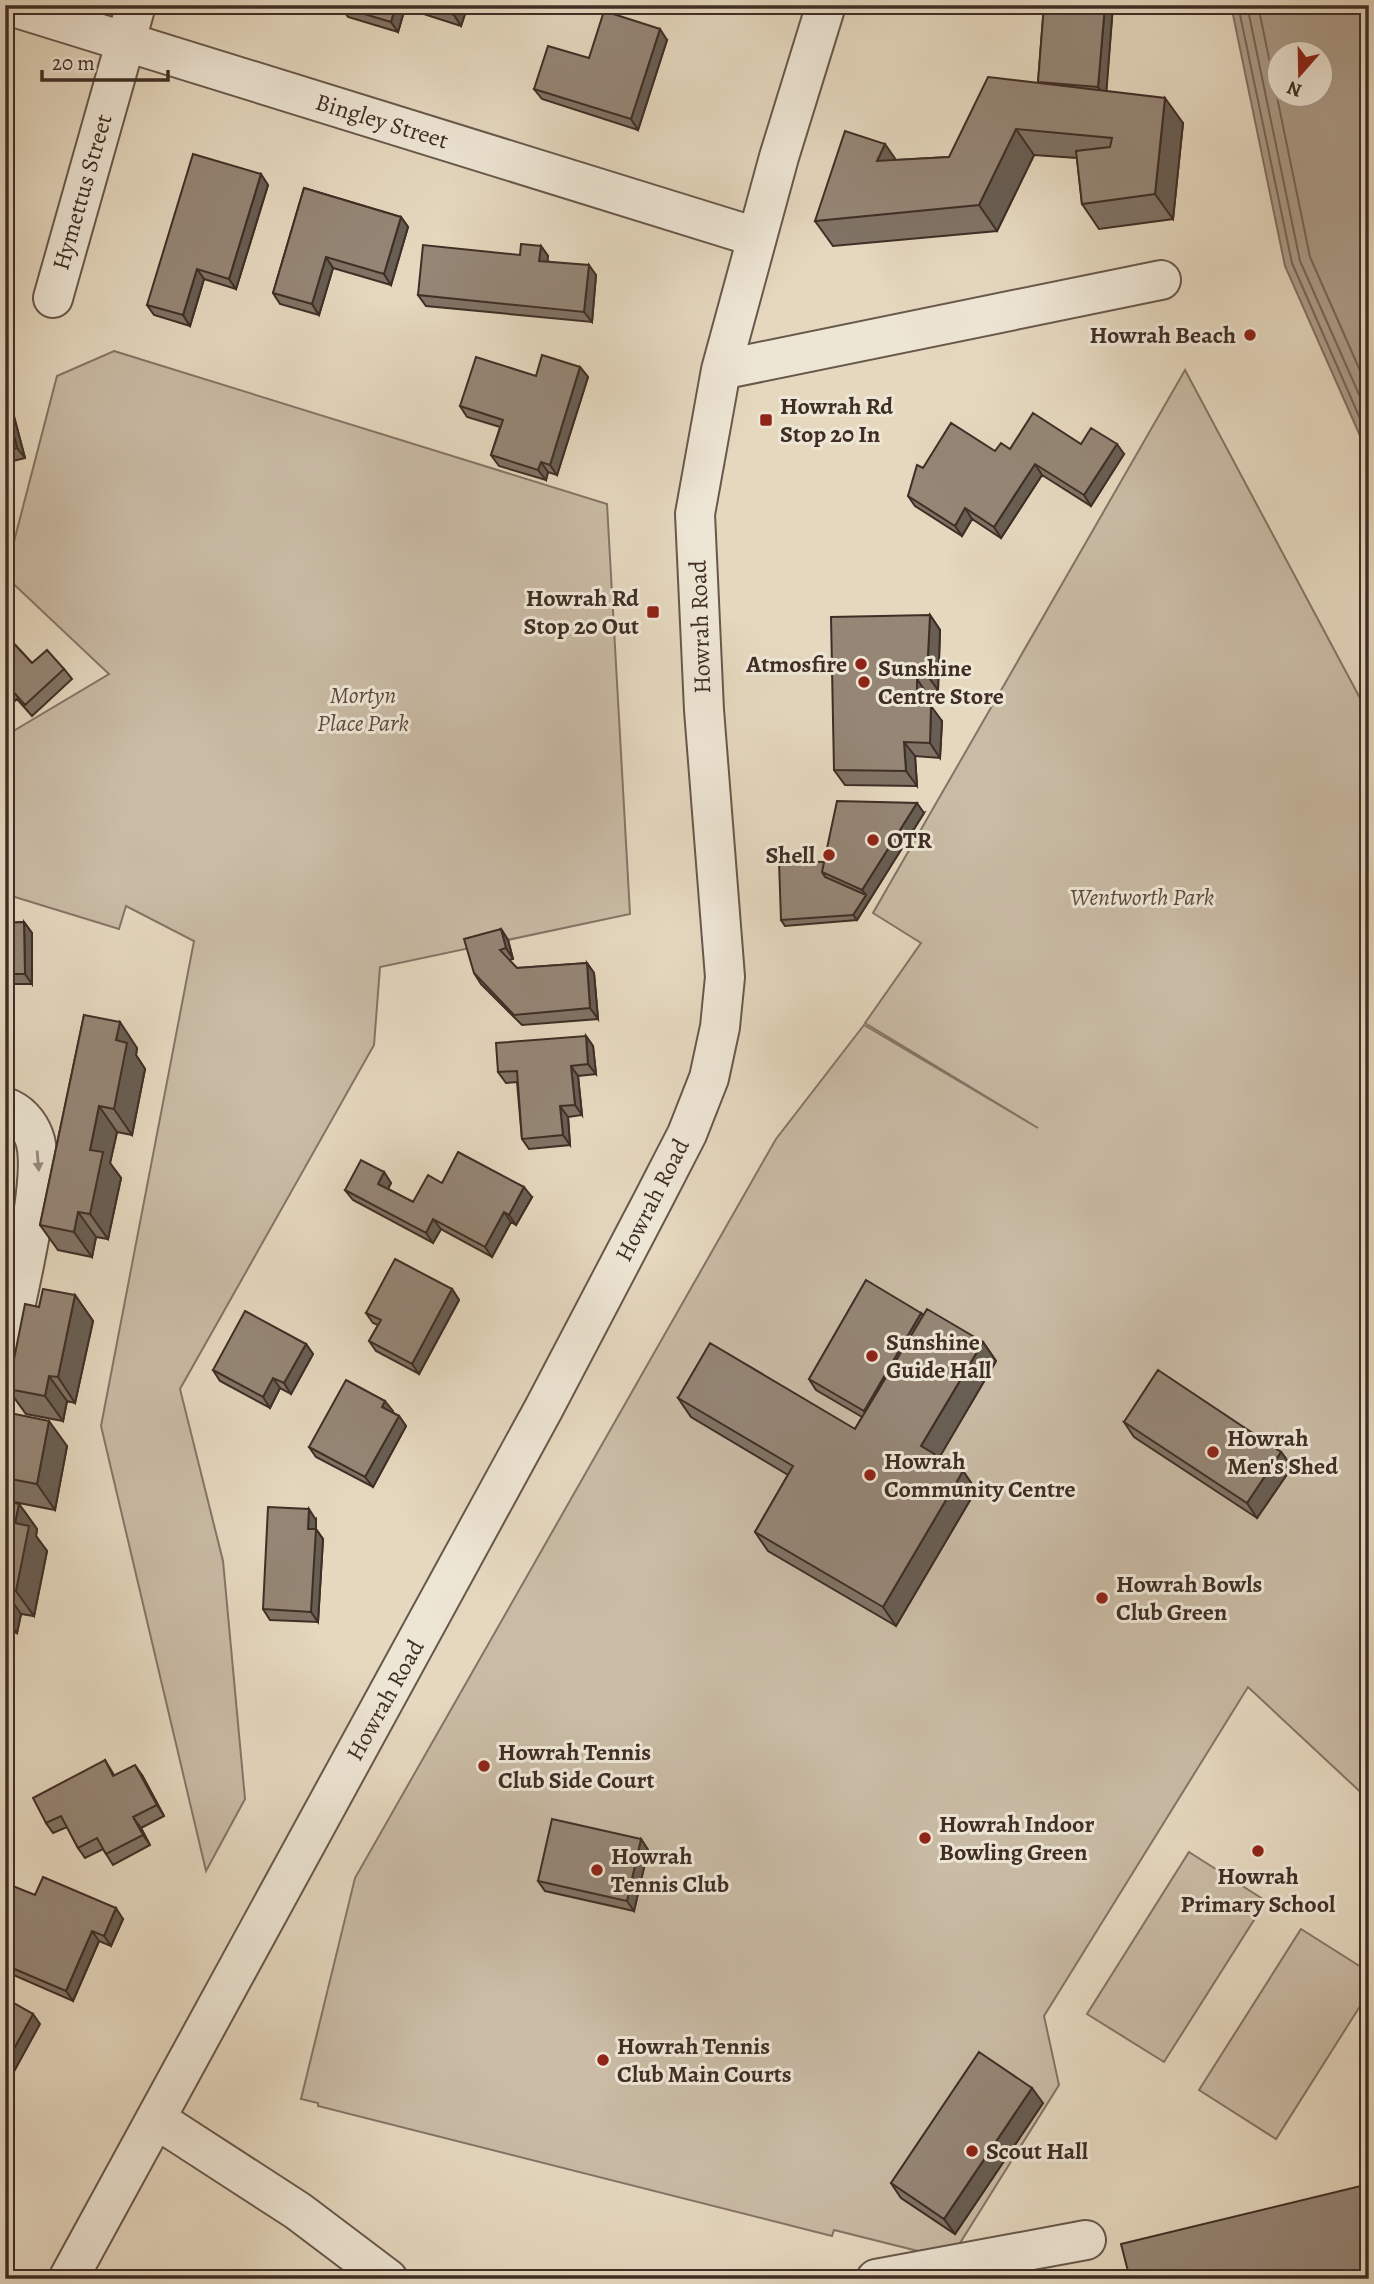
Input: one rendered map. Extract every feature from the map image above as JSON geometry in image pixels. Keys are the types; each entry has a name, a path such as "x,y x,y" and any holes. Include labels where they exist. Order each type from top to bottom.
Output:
{"street":[{"name":"Bingley Street","path":"6,5 757,237"},
{"name":"Hymettus Street","path":"52,298 136,5"},
{"name":"Howrah Road","path":"68,2279 550,1396 687,1134 709,1078 720,1027 725,977 704,710 695,514 721,370 757,237 826,5"},
{"path":"721,370 1161,280"},
{"path":"5,1107 26,1122 35,1138 39,1177 5,1354"},
{"path":"156,2119 298,2211 388,2279"},
{"path":"876,2279 1086,2240"}],"green space":[{"name":"Mortyn Place Park","path":"114,351 607,504 630,914 380,967 374,1045 180,1389 223,1561 245,1799 206,1871 101,1426 194,941 126,906 119,929 5,894 5,736 109,674 5,576 57,376"},
{"name":"Wentworth Park","path":"1185,370 1369,715 1369,1800 1248,1687 1044,2016 1059,2085 950,2259 834,2230 832,2236 318,2106 318,2103 301,2099 355,1878 776,1139 864,1025 1038,1128 865,1023 921,943 873,913"},
{"path":"1189,1852 1266,1901 1164,2062 1087,2014"},
{"path":"1301,1929 1369,1972 1369,1992 1276,2139 1199,2090"}],"water":[{"path":"1231,5 1369,5 1369,456 1285,266"}],"building":[{"path":"341,5 396,5 391,22"},
{"path":"422,5 457,5 454,15"},
{"path":"1044,5 1105,5 1098,87 1038,82"},
{"path":"604,11 660,29 631,119 534,89 548,46 589,58"},
{"path":"988,77 1165,98 1155,194 1082,204 1076,151 1110,147 1112,138 1016,129 979,205 815,221 845,131 885,144 877,161 949,157"},
{"path":"193,154 261,174 229,279 197,269 183,315 147,305"},
{"path":"304,188 401,217 384,274 326,257 312,304 273,293"},
{"path":"521,244 541,246 539,261 589,265 584,312 418,295 423,245 520,255"},
{"path":"542,355 580,367 550,465 541,462 538,470 491,455 503,420 460,406 476,357 536,376"},
{"path":"5,402 17,448 5,451"},
{"path":"1033,413 1081,444 1091,428 1117,444 1084,495 1035,464 994,527 965,508 955,526 908,496 917,465 923,468 951,423 995,451 1001,443 1010,449"},
{"path":"930,615 927,675 917,679 917,706 931,706 930,743 904,742 906,771 834,770 831,617"},
{"path":"5,634 32,663 47,650 64,669 25,705 10,688 5,693"},
{"name":"OTR","path":"837,801 917,803 862,890 822,872"},
{"path":"779,861 824,862 822,872 825,877 866,895 853,915 781,920"},
{"path":"24,922 25,974 5,974 5,923"},
{"path":"501,929 506,948 500,950 517,968 587,963 590,1008 514,1015 474,973 464,939"},
{"path":"84,1015 120,1022 116,1040 127,1043 114,1109 99,1106 90,1150 103,1152 90,1214 78,1212 74,1232 40,1225"},
{"path":"586,1036 588,1064 571,1066 575,1105 560,1106 563,1135 522,1139 517,1071 498,1072 496,1043"},
{"path":"458,1152 524,1187 509,1215 504,1212 485,1247 433,1219 426,1233 345,1190 361,1160 384,1172 378,1184 413,1202 428,1175 442,1183"},
{"path":"395,1259 452,1289 412,1364 369,1341 381,1320 366,1313"},
{"name":"Sunshine Guide Hall","path":"866,1280 921,1313 864,1411 809,1379"},
{"path":"43,1289 75,1295 58,1377 49,1376 45,1396 8,1389 25,1304 39,1307"},
{"name":"Howrah Community Centre","path":"927,1309 983,1342 921,1446 963,1471 883,1607 755,1532 793,1466 678,1398 710,1343 855,1429"},
{"path":"245,1311 306,1344 284,1383 273,1378 263,1397 213,1370"},
{"name":"Howrah Men's Shed","path":"1158,1370 1281,1452 1247,1503 1124,1422"},
{"path":"346,1380 385,1401 382,1407 399,1416 365,1477 309,1447"},
{"path":"5,1412 49,1421 37,1484 5,1478"},
{"path":"5,1501 19,1504 15,1523 29,1526 16,1591 5,1589"},
{"path":"268,1507 309,1509 308,1529 316,1529 311,1612 263,1609"},
{"path":"105,1760 113,1776 135,1765 157,1805 133,1817 143,1835 106,1854 97,1838 78,1848 61,1816 46,1823 33,1798"},
{"name":"Howrah Tennis Club","path":"552,1819 641,1839 627,1901 538,1881"},
{"path":"43,1877 116,1908 104,1936 92,1931 66,1991 5,1965 13,1943 5,1939 5,1905 13,1886 35,1895"},
{"path":"5,1998 33,2014 5,2065"},
{"name":"Scout Hall","path":"979,2052 1032,2088 944,2219 891,2183"},
{"path":"1369,2184 1369,2279 1130,2279 1121,2244"}],"place":[{"name":"Howrah Beach","path":"1250,335"},
{"name":"Howrah Rd Stop 20 In","path":"766,420"},
{"name":"Howrah Rd Stop 20 Out","path":"653,612"},
{"name":"Atmosfire","path":"861,664"},
{"name":"Sunshine Centre Store","path":"864,682"},
{"name":"OTR","path":"873,840"},
{"name":"Shell","path":"829,855"},
{"name":"Sunshine Guide Hall","path":"872,1356"},
{"name":"Howrah Men's Shed","path":"1213,1452"},
{"name":"Howrah Community Centre","path":"870,1475"},
{"name":"Howrah Bowls Club Green","path":"1102,1598"},
{"name":"Howrah Tennis Club Side Court","path":"484,1766"},
{"name":"Howrah Indoor Bowling Green","path":"925,1838"},
{"name":"Howrah Primary School","path":"1258,1851"},
{"name":"Howrah Tennis Club","path":"597,1870"},
{"name":"Howrah Tennis Club Main Courts","path":"603,2060"},
{"name":"Scout Hall","path":"972,2151"}]}
